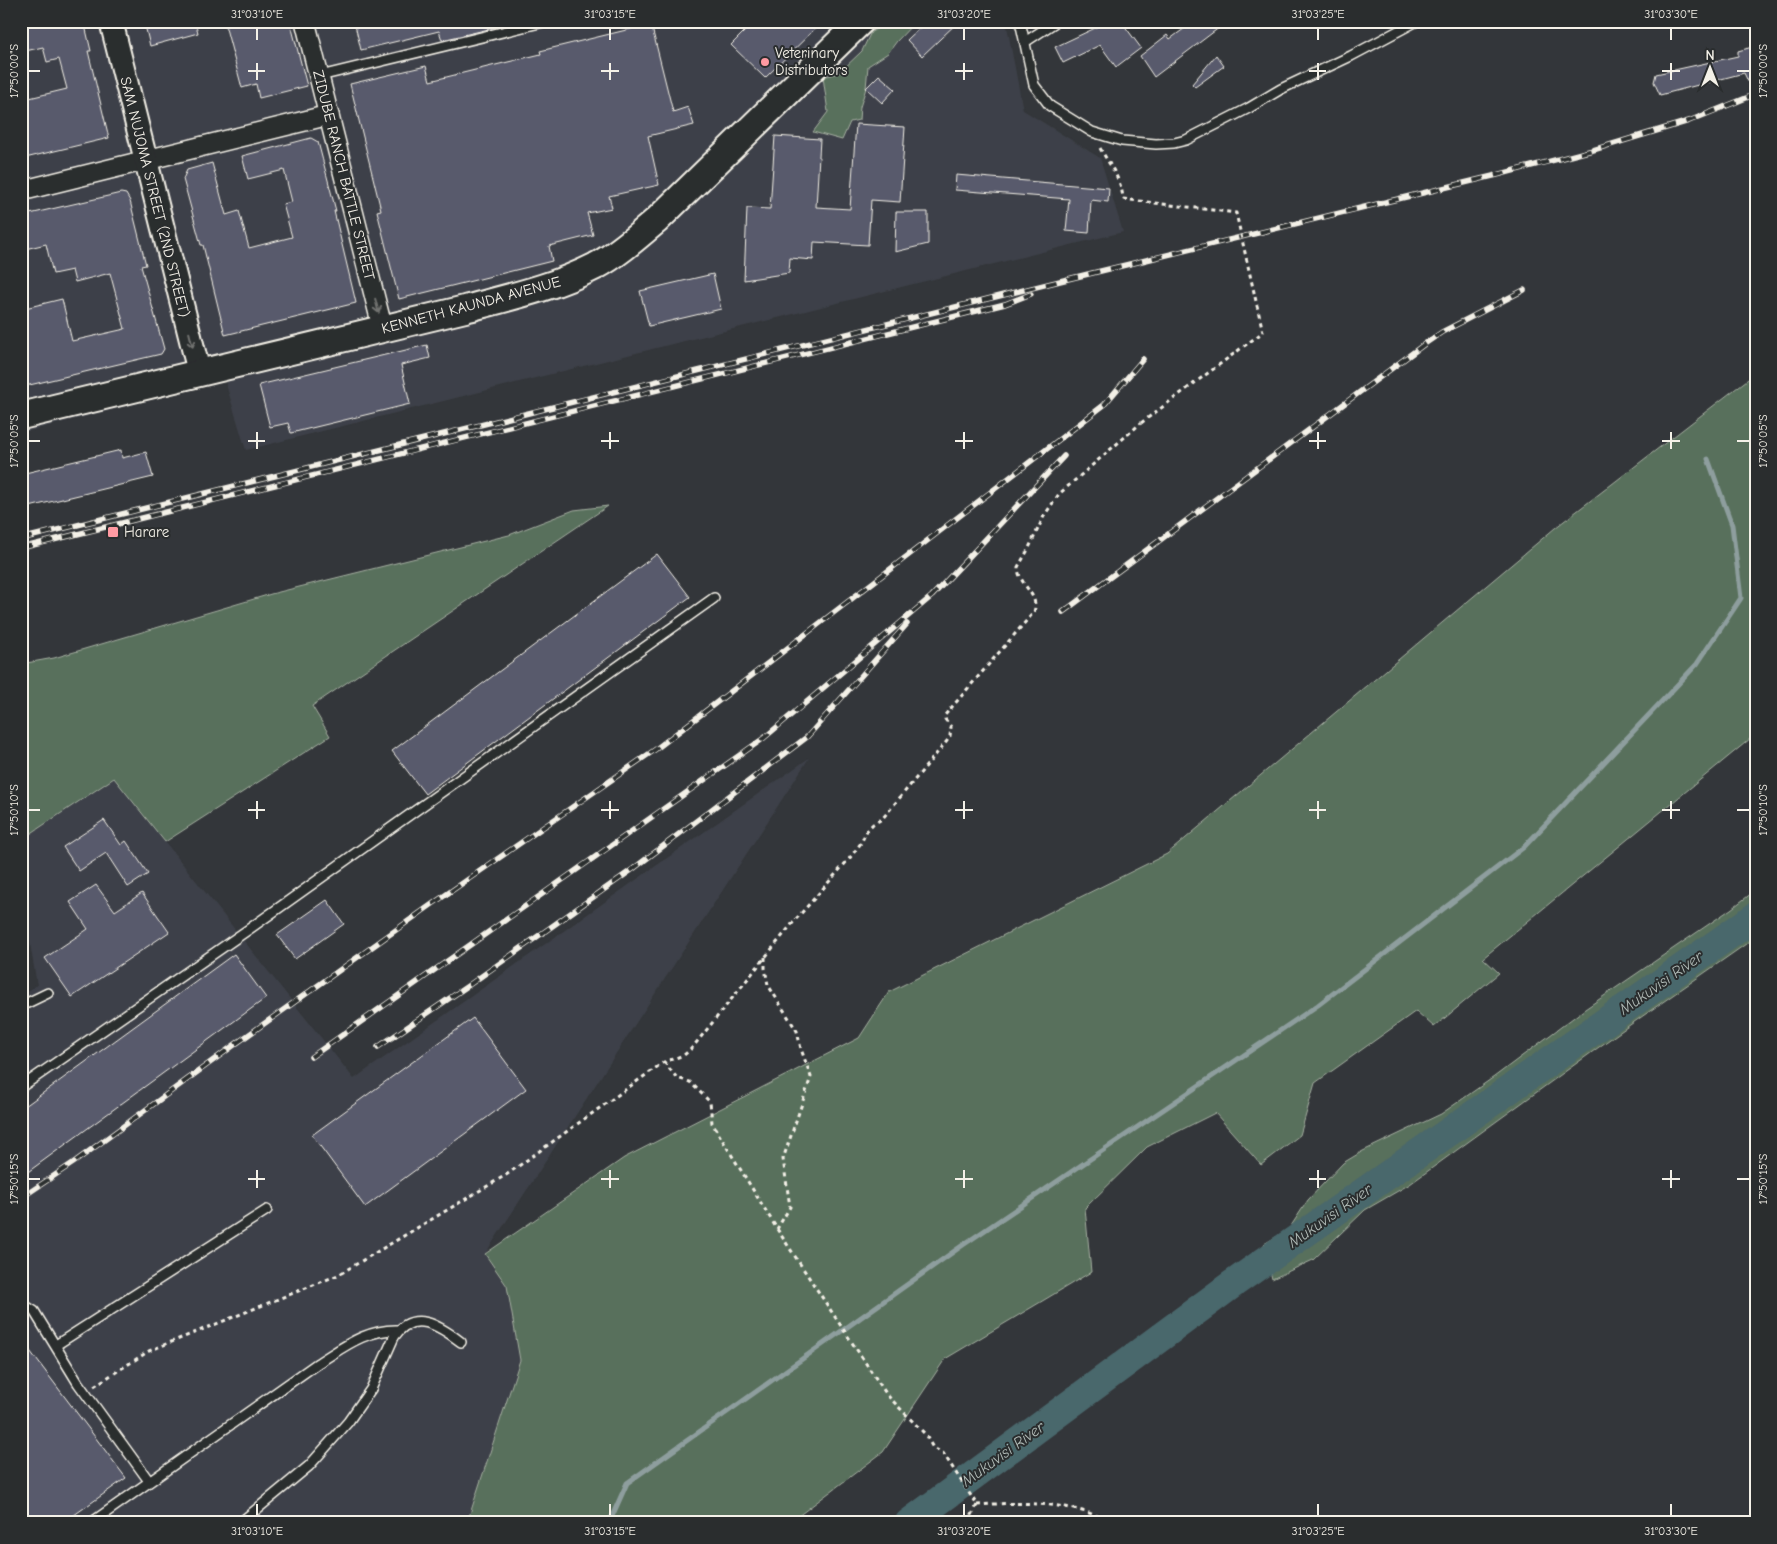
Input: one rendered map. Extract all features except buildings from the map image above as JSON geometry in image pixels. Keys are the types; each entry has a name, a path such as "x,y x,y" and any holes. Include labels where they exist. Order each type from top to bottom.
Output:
{"main road":[{"name":"KENNETH KAUNDA AVENUE","path":"21,416 199,372 384,330 530,292 566,280 597,265 657,220 861,21"}],"street":[{"name":"SAM NUJOMA STREET (2ND STREET)","path":"111,21 199,372"},
{"name":"ZIDUBE RANCH BATTLE STREET","path":"305,21 384,330"},
{"path":"21,191 329,116"}],"lane":[{"path":"320,76 548,21"},
{"path":"1020,21 1034,85 1054,109 1092,132 1122,141 1156,144 1186,140 1249,108 1280,89 1351,56 1417,21"},
{"path":"1025,42 1057,21"},
{"path":"21,1087 252,927 714,598"},
{"path":"21,1006 48,993"},
{"path":"56,1345 267,1210"},
{"path":"21,1303 34,1310 84,1392 149,1481"},
{"path":"240,1523 309,1466 348,1422 371,1389 398,1330 405,1325 422,1321 437,1325 461,1342"},
{"path":"91,1523 318,1363 348,1344 377,1331 398,1330"}],"path":[{"path":"84,1392 150,1351 338,1276 506,1175 664,1062 684,1054 692,1048 796,919 849,859 861,843 867,830 882,819 947,741 950,736 951,727 945,719 945,715 1034,612 1036,607 1034,598 1020,577 1018,568 1051,505 1069,484 1141,422 1263,332 1236,212 1123,199 1119,182 1092,132"},
{"path":"765,957 768,985 798,1031 801,1049 811,1077 783,1159 790,1207 777,1229"},
{"path":"664,1062 677,1078 690,1082 710,1102 712,1123 777,1229 841,1326 887,1394 925,1434 933,1448 943,1452 977,1505"},
{"path":"977,1505 1017,1502 1052,1505 1090,1513 1112,1523"},
{"path":"968,1523 977,1505"}],"shaded area":[{"path":"21,21 1006,21 1023,110 1100,158 1123,232 246,450 225,381 21,433"},
{"path":"809,758 485,1254 507,1286 520,1360 467,1523 21,1523 21,996 37,985 21,889 21,840 114,778 354,1079"}],"green space":[{"path":"891,21 916,21 888,53 868,66 866,88 860,107 859,120 850,122 842,140 813,132 828,112 823,77 839,73 862,51 871,32"},
{"path":"1756,373 1756,734 1483,958 1499,973 1434,1027 1416,1011 1315,1083 1300,1135 1261,1165 1215,1113 1147,1147 1085,1208 1091,1272 945,1359 883,1452 789,1523 467,1523 520,1360 507,1286 485,1254 624,1158 859,1038 889,992 1167,854 1555,528"},
{"path":"608,506 312,706 330,736 165,842 114,778 21,840 21,664 54,658 271,594 509,535 574,510"},
{"path":"1756,890 1756,937 1617,1034 1410,1184 1365,1210 1313,1260 1272,1279 1264,1244 1289,1229 1308,1200 1343,1163 1363,1151 1441,1114 1585,1009"}],"waterway":[{"path":"609,1523 627,1483 963,1245 1318,1005 1524,847 1697,664 1741,598 1732,525 1708,459"},
{"name":"Mukuvisi River","path":"909,1523 1234,1283 1756,916"}],"railway":[{"path":"21,539 1076,277 1497,175 1593,150 1689,121 1756,94"},
{"path":"1063,612 1426,343 1442,332 1524,290"},
{"path":"21,548 1005,304 1031,294"},
{"path":"21,1198 73,1163 431,905 656,749 1104,405 1143,359"},
{"path":"311,1057 764,738 932,596 1064,456"},
{"path":"378,1047 633,869 807,737 907,624"}],"place":[{"name":"Veterinary Distributors","path":"765,62"},
{"name":"Harare","path":"113,532"}]}
